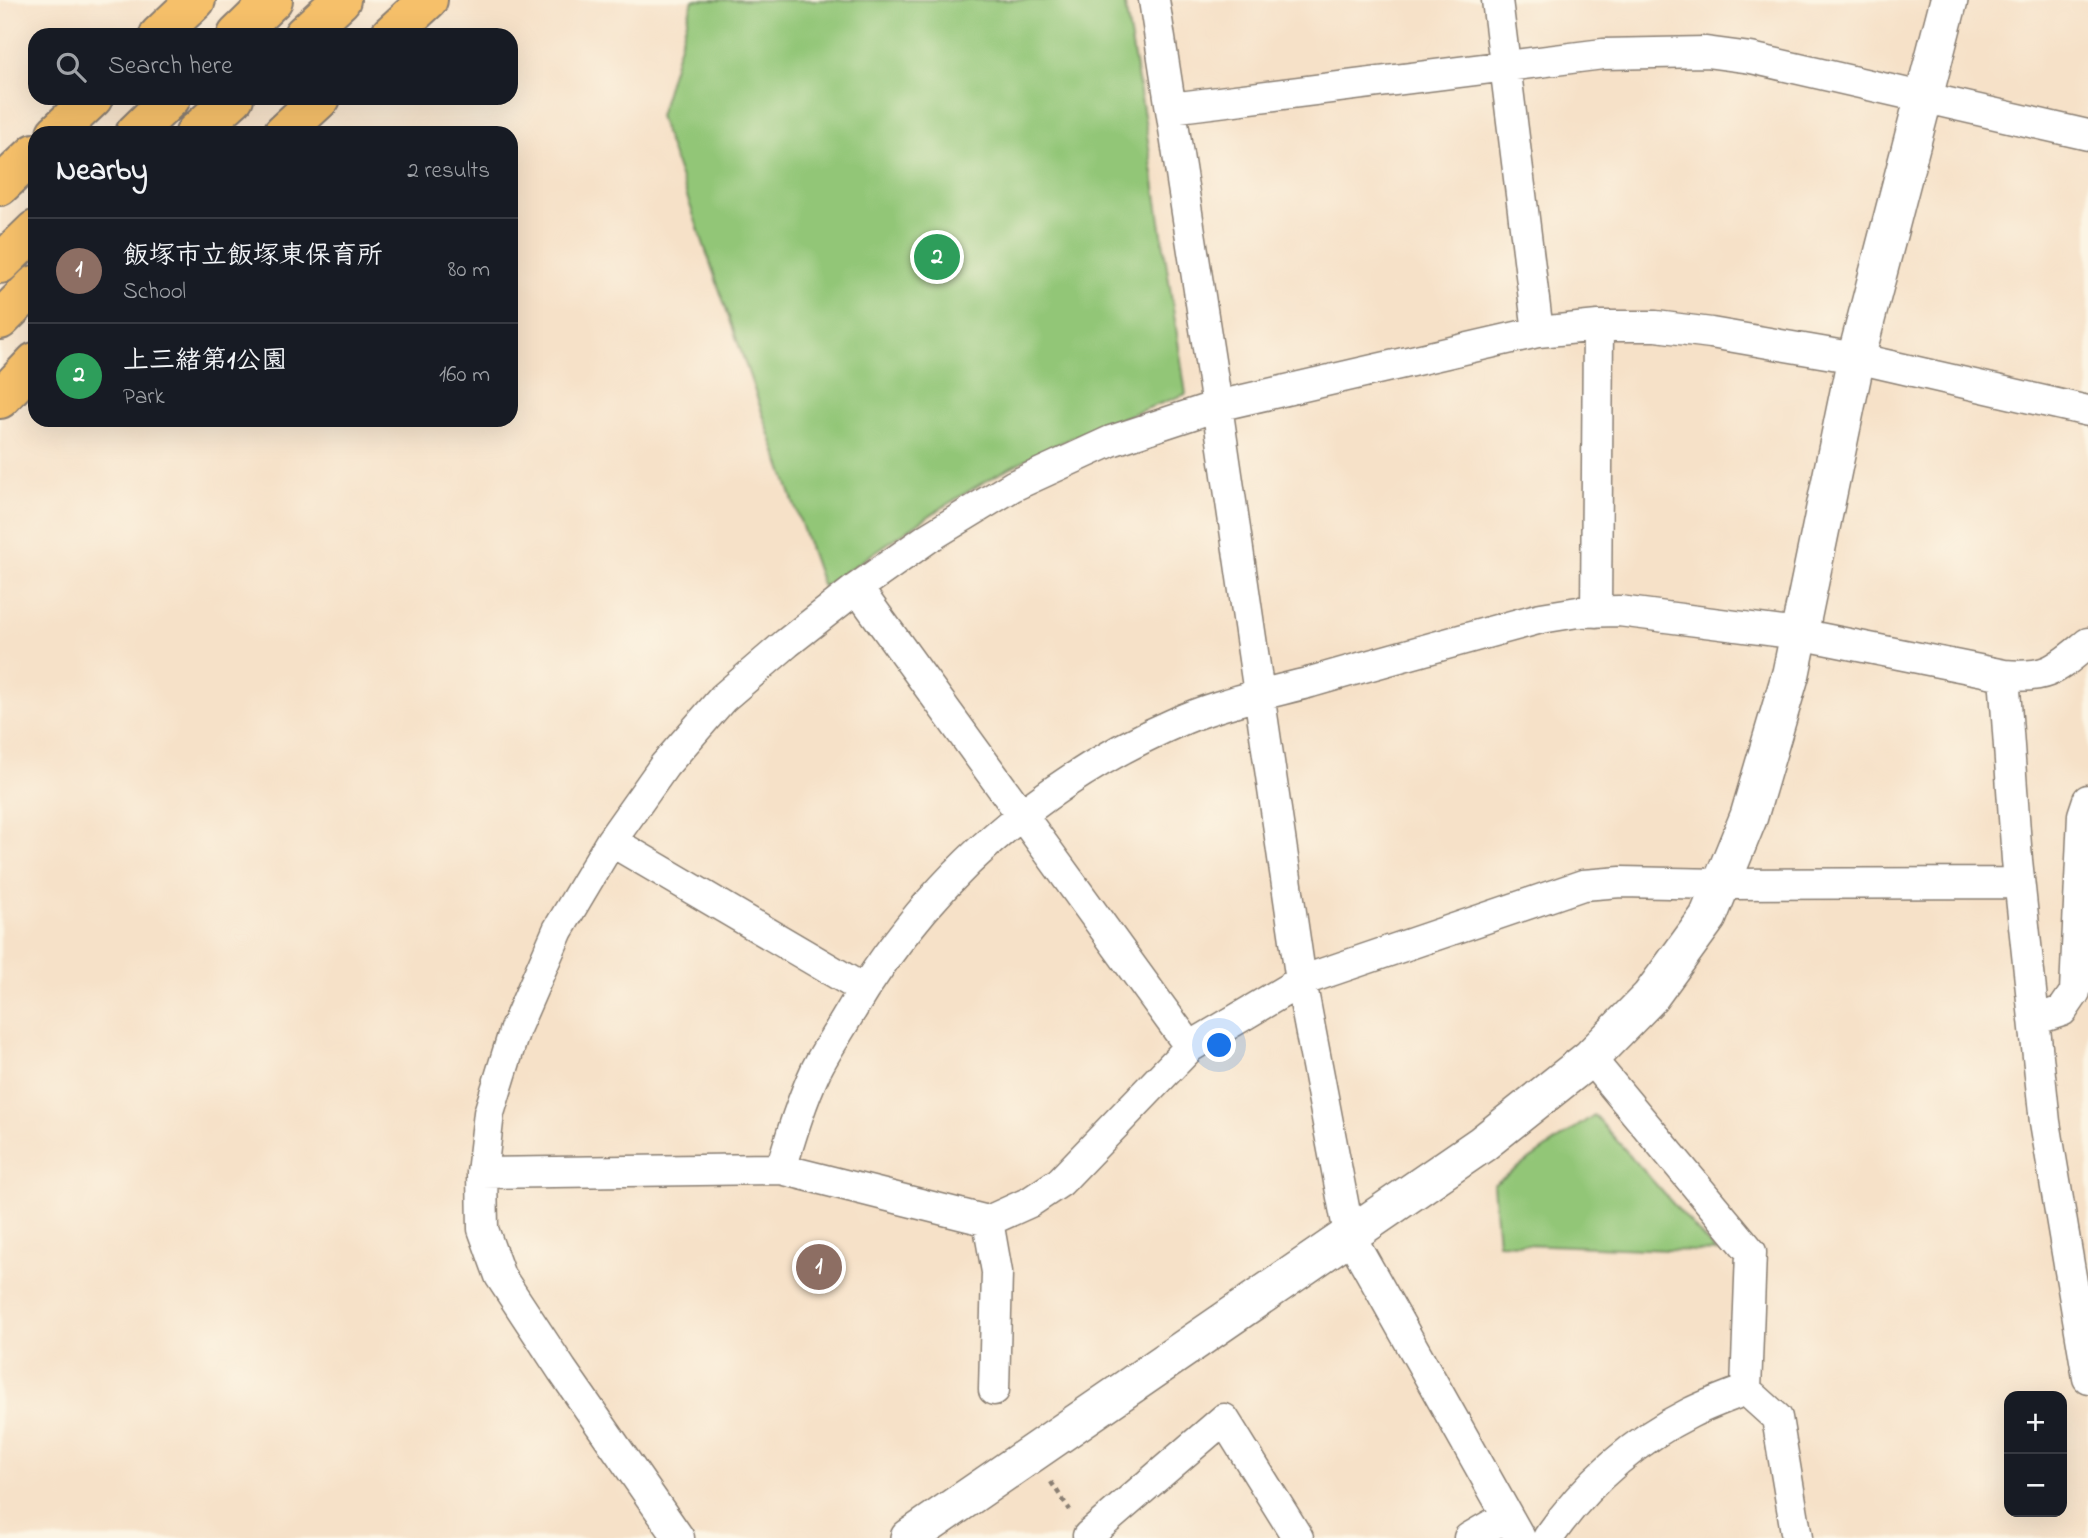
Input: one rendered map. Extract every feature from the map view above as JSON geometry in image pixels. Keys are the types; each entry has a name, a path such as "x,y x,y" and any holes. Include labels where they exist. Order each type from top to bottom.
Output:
{"highway":[{"path":"166,28 196,0"},
{"path":"244,28 273,0"},
{"path":"311,28 341,0"},
{"path":"398,28 428,0"},
{"path":"63,126 86,105"},
{"path":"142,126 165,105"},
{"path":"203,126 225,105"},
{"path":"291,126 313,105"},
{"path":"0,186 28,160"},
{"path":"0,264 28,237"},
{"path":"0,320 28,292"},
{"path":"0,399 28,369"}],"street":[{"path":"1154,0 1217,406 1301,981 1349,1234 1513,1527 1469,1538"},
{"path":"1497,0 1538,332"},
{"path":"909,1538 1482,1144 1590,1058 1650,997 1708,917 1749,816 1791,673 1856,358 1949,0"},
{"path":"1171,108 1506,64 1603,54 1706,52 1751,58 2088,135"},
{"path":"1596,612 1598,326"},
{"path":"680,1538 500,1276 482,1229 482,1173 489,1113 515,1029 558,930 611,841 664,766 723,698 857,588 928,538 1013,486 1111,441 1217,406 1538,332 1598,326 1656,326 1711,333 1856,358 2088,411"},
{"path":"857,588 1190,1047"},
{"path":"780,1169 796,1119 817,1068 863,989 902,934 953,874 1021,814 1070,778 1121,748 1187,718 1541,618 1578,612 1619,611 1799,634 2004,675 2042,676 2059,667 2088,643"},
{"path":"2004,675 2019,883 2045,1122 2088,1378"},
{"path":"2034,1020 2063,1011 2076,992 2083,815 2088,800"},
{"path":"611,841 863,989"},
{"path":"482,1173 780,1169 988,1221 1030,1202 1060,1182 1190,1047 1301,981 1583,885 1620,882 2019,883"},
{"path":"1590,1058 1751,1252 1746,1390 1777,1418 1797,1538"},
{"path":"988,1221 997,1272 994,1390"},
{"path":"1548,1538 1597,1478 1642,1441 1690,1413 1746,1390"},
{"path":"1089,1537 1224,1419 1297,1538"}],"path":[{"path":"1031,1453 1089,1537"}],"green space":[{"path":"693,0 1124,0 1186,394 1077,436 1013,466 940,509 823,587 659,116"},
{"path":"1594,1115 1716,1252 1498,1243 1493,1185"}],"place":[{"name":"上三緒第1公園","path":"937,257"},
{"name":"飯塚市立飯塚東保育所","path":"819,1267"}]}
